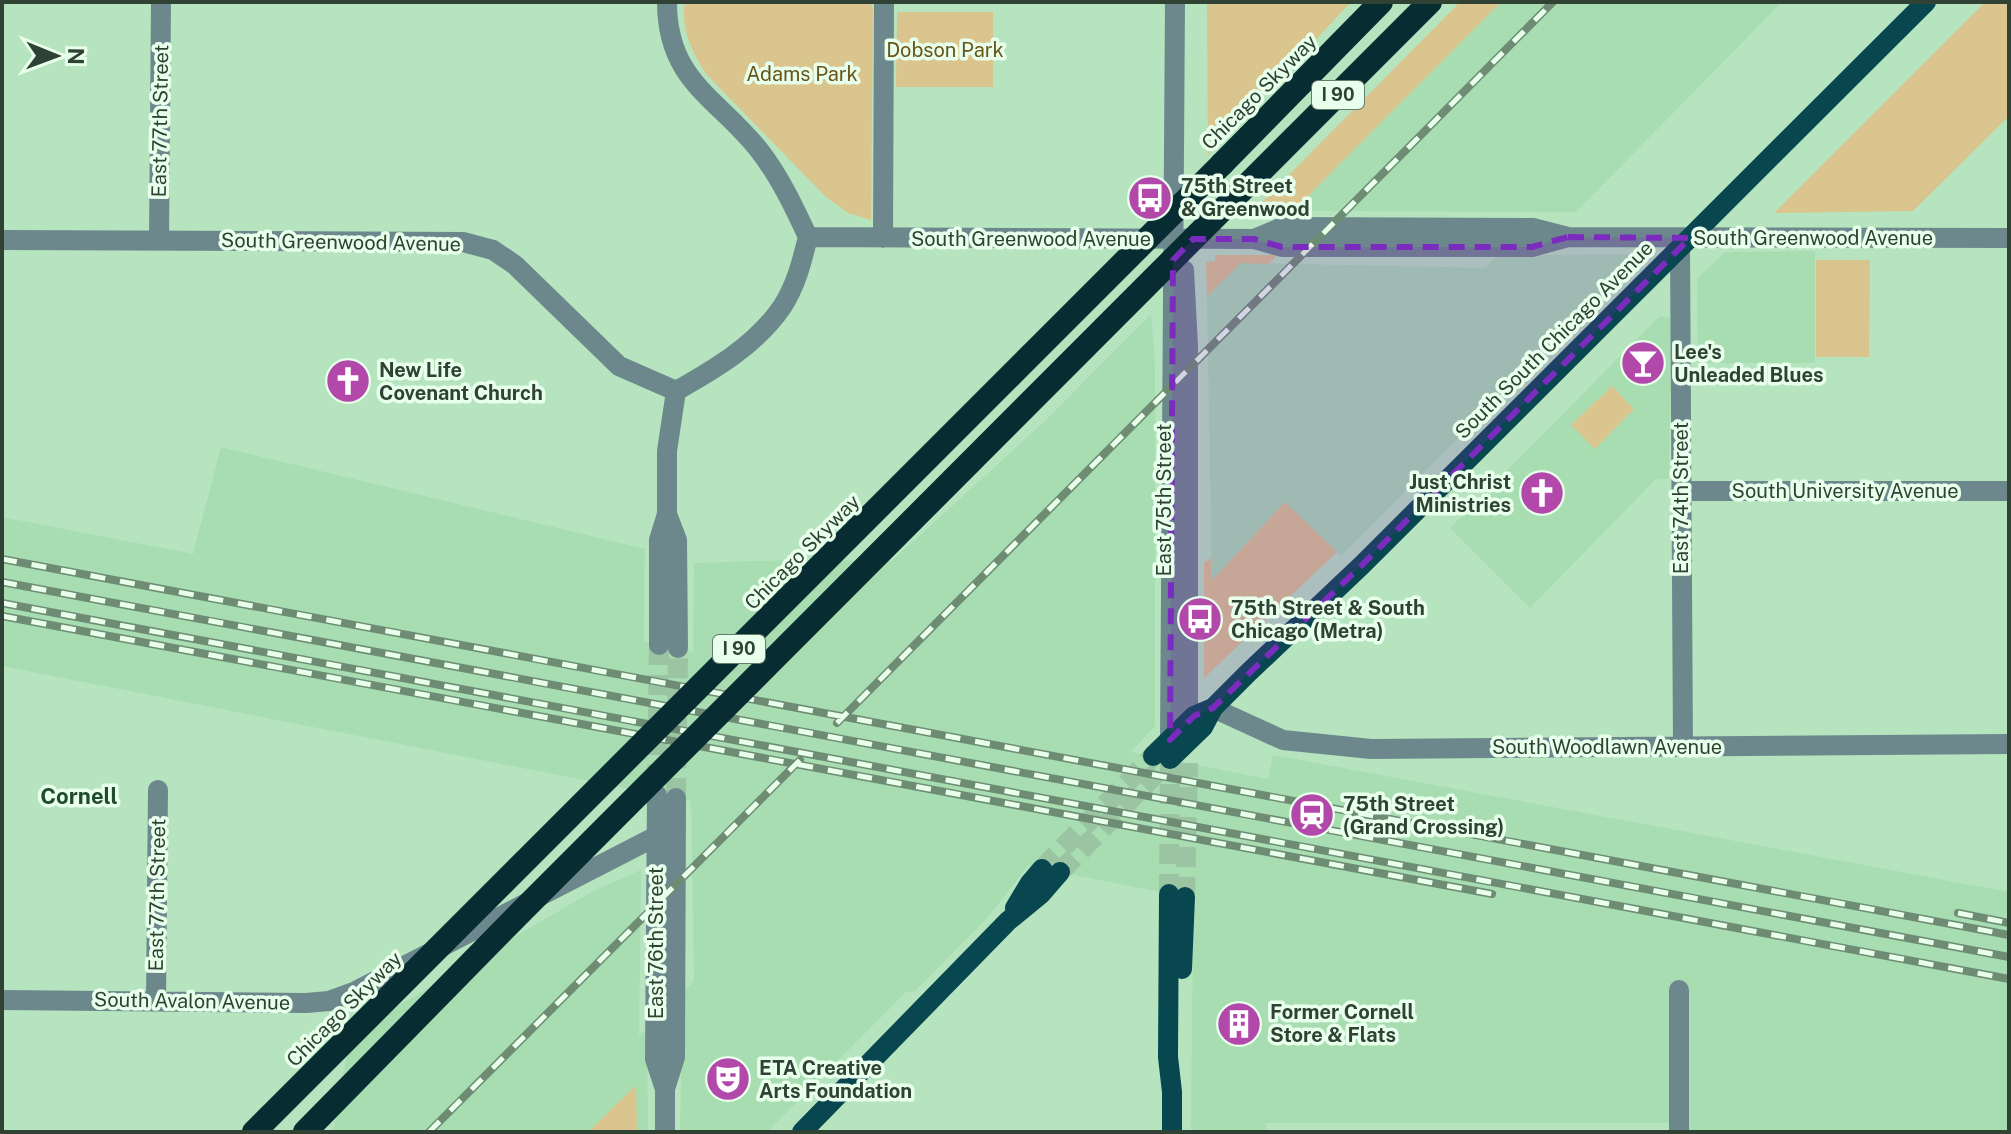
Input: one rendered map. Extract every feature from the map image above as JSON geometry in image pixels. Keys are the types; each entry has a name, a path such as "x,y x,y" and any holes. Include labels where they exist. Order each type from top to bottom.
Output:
{"highway":[{"name":"Chicago Skyway","path":"254,1132 1381,2"},
{"name":"I 90","path":"305,1132 881,550 1430,2"}],"main road":[{"name":"South South Chicago Avenue","path":"1176,747 1194,716 1213,708 1362,565 1926,2"},
{"path":"802,1132 1008,921 1030,883 1051,870"},
{"path":"1172,1132 1168,1057 1177,896"}],"street":[{"name":"East 77th Street","path":"159,240 161,2"},
{"path":"667,2 667,22 674,50 690,79 759,150 785,189 808,237 798,276 782,306 768,323 726,362 676,391 667,451 667,514 677,540 669,646"},
{"path":"883,238 884,2"},
{"name":"East 75th Street","path":"1175,2 1175,239 1184,266 1188,346 1176,747"},
{"name":"South Greenwood Avenue","path":"808,237 1254,239 1282,247 1532,247 1568,237 1685,243 2009,238"},
{"name":"South Greenwood Avenue","path":"2,240 463,242 493,250 515,265 619,366 676,391"},
{"name":"East 74th Street","path":"1683,747 1681,491 1685,243"},
{"name":"South University Avenue","path":"1681,491 2009,491"},
{"name":"South Woodlawn Avenue","path":"1213,708 1283,740 1371,749 2009,744"},
{"name":"East 77th Street","path":"156,1000 158,790"},
{"name":"East 76th Street","path":"665,1089 655,1059 657,836 667,796 676,826 675,1057 665,1089 665,1132"},
{"name":"South Avalon Avenue","path":"2,1000 306,1003 341,998 676,826"},
{"path":"1679,990 1679,1132"}],"highlighted area":[{"path":"1568,237 1690,238 1362,565 1213,708 1194,716 1170,740 1173,260 1193,239 1254,239 1282,247 1532,247"}],"shaded area":[{"path":"1501,2 1782,2 1576,212 1293,211"},
{"path":"1815,251 1815,363 1698,363 1697,279 1725,252"},
{"path":"1627,254 1629,266 1341,556 1285,502 1212,581 1207,296 1241,263 1485,268 1497,256"},
{"path":"1151,314 1155,365 1155,726 1131,752 1268,779 1273,755 2009,892 2009,1132 1689,1132 1688,1123 1266,1123 1265,1132 1191,1132 1196,899 1028,866 988,917 915,991 906,992 767,1132 680,1132 683,992 694,981 691,801 2,666 2,517 193,554 221,447 645,549 644,642 693,652 694,563 892,561 1045,421"},
{"path":"1660,316 1669,317 1671,321 1669,478 1655,480 1530,608 1450,528"},
{"path":"641,870 639,1035 647,1029 648,1132 637,1132 635,1086 588,1132 333,1132 352,1027 369,1023 593,891"}],"green space":[{"name":"Adams Park","path":"690,2 870,2 873,9 871,220 848,213 826,197 706,74 686,33 684,6"},
{"path":"1207,2 1351,2 1208,155"},
{"path":"1460,2 1501,2 1293,211 1265,212 1259,205"},
{"path":"1985,2 2009,2 2009,116 1913,211 1774,213"},
{"name":"Dobson Park","path":"897,12 993,12 993,87 896,87"},
{"path":"1215,255 1277,255 1269,264 1241,263 1207,296 1206,262 1215,261"},
{"path":"1816,260 1870,260 1869,357 1816,357"},
{"path":"1612,386 1634,409 1595,449 1571,425"},
{"path":"1285,502 1337,552 1204,678 1204,563 1211,558 1212,580"},
{"path":"636,1085 637,1132 588,1132"}],"tunnel":[{"path":"657,785 659,645"},
{"path":"676,798 678,648"},
{"path":"1042,869 1153,756"},
{"path":"1060,872 1170,759"},
{"path":"1169,894 1170,759"},
{"path":"1185,897 1188,763"}],"railway":[{"path":"837,723 1553,2"},
{"path":"2,559 2009,935"},
{"path":"2,582 2009,957"},
{"path":"2,603 2009,979"},
{"path":"2,616 1492,894"},
{"path":"429,1132 800,760"},
{"path":"1958,913 2009,923"}],"place":[{"name":"75th Street & Greenwood","path":"1150,198"},
{"name":"Lee's Unleaded Blues","path":"1643,363"},
{"name":"New Life Covenant Church","path":"348,381"},
{"name":"Just Christ Ministries","path":"1542,493"},
{"name":"75th Street & South Chicago (Metra)","path":"1200,619"},
{"name":"75th Street (Grand Crossing)","path":"1312,815"},
{"name":"Former Cornell Store & Flats","path":"1239,1024"},
{"name":"ETA Creative Arts Foundation","path":"728,1079"}],"district":[{"name":"Cornell","path":"79,796"}]}
